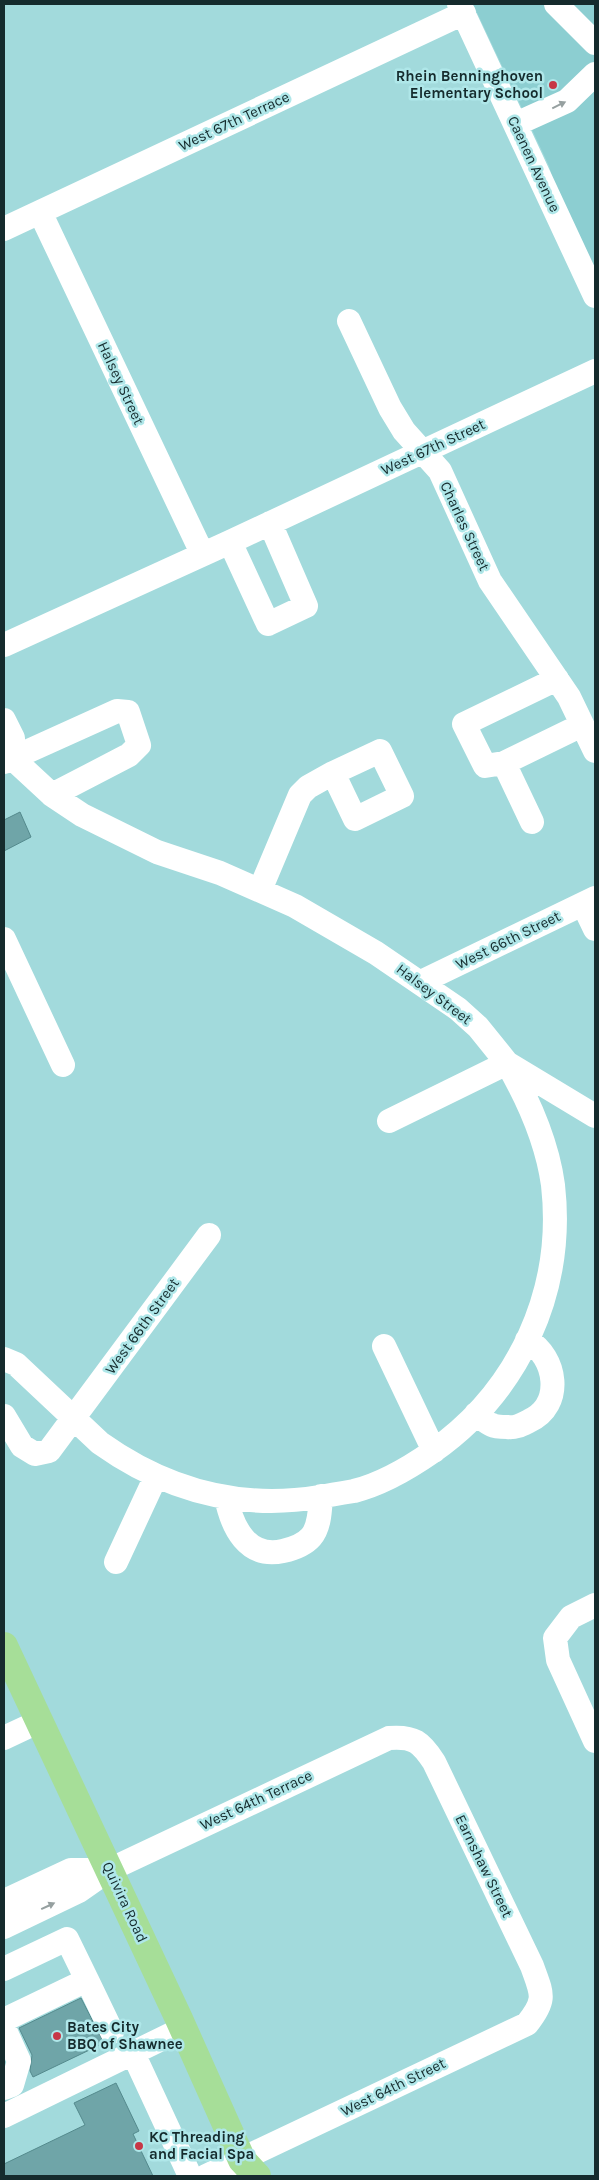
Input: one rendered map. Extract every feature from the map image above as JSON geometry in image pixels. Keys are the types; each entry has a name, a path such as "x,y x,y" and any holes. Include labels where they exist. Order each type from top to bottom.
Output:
{"main road":[{"name":"Quivira Road","path":"7,1662 40,1721 184,2028 247,2171"}],"street":[{"path":"556,4 595,43"},
{"name":"Caenen Avenue","path":"462,8 595,296"},
{"name":"West 67th Terrace","path":"4,229 462,8"},
{"path":"516,124 567,101 595,74"},
{"name":"Halsey Street","path":"40,212 202,553"},
{"name":"Charles Street","path":"348,321 390,408 404,431 421,453 440,471 490,581 569,697 595,751"},
{"name":"West 67th Street","path":"4,645 202,553 230,542 595,371"},
{"path":"230,542 268,624 306,606 270,523"},
{"path":"557,679 464,724 485,766 504,763 582,725"},
{"path":"7,759 117,711 128,712 139,745 129,755 52,795"},
{"path":"4,720 13,738 7,759"},
{"name":"Halsey Street","path":"7,759 52,795 82,815 158,852 220,873 295,906 376,953 458,1009 478,1027 507,1063 595,1116"},
{"path":"504,763 532,822"},
{"path":"260,890 300,795 308,787 333,773"},
{"path":"589,901 595,930"},
{"name":"West 66th Street","path":"421,982 589,901"},
{"path":"4,939 63,1065"},
{"path":"4,1359 16,1364 116,1454 180,1487 226,1498 272,1502 355,1490 392,1476 434,1451 452,1438 476,1414 500,1389 513,1370 547,1289 554,1252 555,1210 547,1154 537,1123 525,1094 507,1063 389,1121"},
{"name":"West 66th Street","path":"4,1416 22,1446 35,1454 49,1451 75,1419 209,1235"},
{"path":"476,1414 493,1426 515,1428 538,1417 550,1402 554,1378 546,1356 536,1345 527,1340"},
{"path":"384,1346 434,1451"},
{"path":"116,1562 156,1476"},
{"path":"226,1498 230,1517 241,1538 258,1550 275,1553 294,1548 311,1537 319,1520 322,1496"},
{"path":"595,1605 571,1617 556,1638 558,1660 595,1741"},
{"path":"4,1738 40,1721"},
{"name":"West 64th Terrace","path":"4,1927 79,1891 109,1870 389,1738 405,1737"},
{"name":"Earnshaw Street","path":"405,1737 423,1744 434,1762 532,1966 541,1991 539,2008"},
{"path":"4,1901 71,1870 109,1870"},
{"path":"4,1969 67,1939 112,2032"},
{"path":"4,2020 87,1980"},
{"name":"West 64th Street","path":"206,2176 247,2171 527,2024 539,2008"},
{"path":"4,2028 20,2061 12,2085 4,2088"},
{"path":"4,2116 184,2028"},
{"path":"133,2053 190,2176"}],"shaded area":[{"name":"Rhein Benninghoven Elementary School","path":"473,4 595,4 595,276 560,204 549,166"}],"building":[{"path":"20,812 31,837 4,851 4,820"},
{"name":"Bates City BBQ of Shawnee","path":"81,1998 104,2043 33,2077 30,2071 32,2055 19,2028"},
{"path":"116,2083 139,2131 133,2134 153,2176 4,2176 4,2164 85,2125 74,2103"}],"place":[{"name":"Rhein Benninghoven Elementary School","path":"553,85"},
{"name":"Bates City BBQ of Shawnee","path":"57,2036"},
{"name":"KC Threading and Facial Spa","path":"139,2146"}]}
